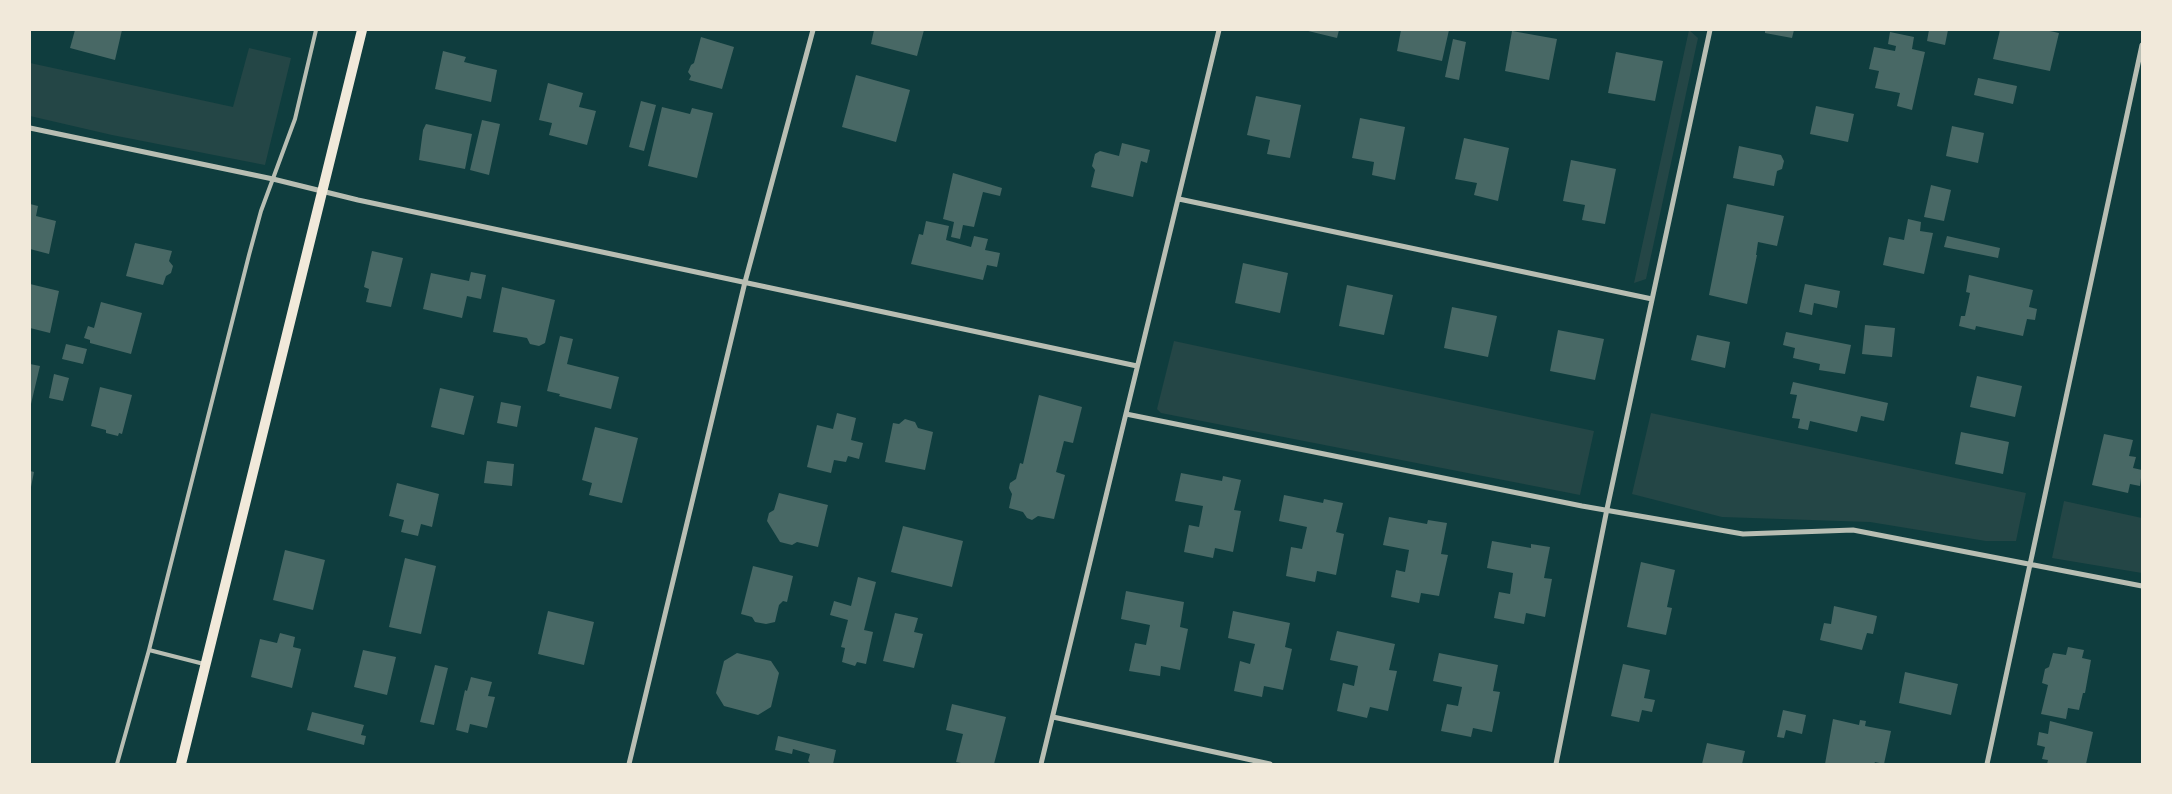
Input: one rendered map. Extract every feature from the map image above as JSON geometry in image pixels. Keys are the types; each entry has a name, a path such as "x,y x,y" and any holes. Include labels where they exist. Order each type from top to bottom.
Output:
{"main road":[{"path":"181,764 362,30"}],"street":[{"path":"629,764 745,282 813,30"},
{"path":"1041,764 1219,30"},
{"path":"1556,764 1607,510 1710,30"},
{"path":"1987,764 2142,45"},
{"path":"30,128 1137,366"},
{"path":"1179,199 1652,299"},
{"path":"1126,414 1607,510 1743,534 1853,530 2142,586"},
{"path":"1053,718 1270,764"}],"lane":[{"path":"117,764 149,650 249,255 261,211 295,119 316,30"},
{"path":"149,650 206,664"}],"shaded area":[{"path":"1689,30 1698,38 1646,279 1634,283"},
{"path":"249,48 291,58 265,165 112,135 30,116 30,63 233,107"},
{"path":"1174,341 1594,431 1580,495 1161,413 1157,409"},
{"path":"1651,413 2026,493 2016,541 1986,541 1870,522 1722,517 1632,494"},
{"path":"2064,501 2142,518 2142,573 2052,558"}],"building":[{"path":"75,30 122,30 115,60 70,48"},
{"path":"874,30 924,30 917,56 871,44"},
{"path":"1304,30 1339,30 1337,38"},
{"path":"1401,30 1449,30 1442,61 1397,51"},
{"path":"1765,30 1794,30 1792,38 1765,33"},
{"path":"1929,30 1948,30 1945,45 1927,41"},
{"path":"2000,30 2045,30 2059,33 2050,71 1993,59"},
{"path":"1512,31 1557,39 1549,80 1505,71"},
{"path":"1890,32 1914,37 1912,49 1925,52 1912,110 1897,106 1900,93 1875,88 1879,71 1869,69 1874,47 1895,51 1896,46 1888,44"},
{"path":"701,37 734,47 722,89 689,80 691,76 688,72 694,63"},
{"path":"1453,39 1466,42 1459,80 1445,77"},
{"path":"443,51 466,57 464,62 497,70 491,102 435,89"},
{"path":"1616,52 1663,61 1655,101 1608,93"},
{"path":"856,75 910,90 896,142 842,127"},
{"path":"1978,78 2017,86 2013,104 1974,95"},
{"path":"548,83 583,93 579,107 596,111 587,145 549,135 552,123 539,120"},
{"path":"1256,96 1301,105 1290,158 1267,154 1270,140 1247,135"},
{"path":"641,101 656,105 644,151 629,147"},
{"path":"1816,106 1854,114 1848,142 1810,134"},
{"path":"662,107 690,114 692,108 713,113 697,178 648,166"},
{"path":"1360,118 1405,127 1395,180 1372,175 1374,162 1352,158"},
{"path":"482,120 500,124 489,175 470,170"},
{"path":"426,124 472,134 465,169 419,160 423,130"},
{"path":"1952,126 1984,133 1978,163 1946,156"},
{"path":"1464,138 1509,148 1498,201 1474,195 1477,183 1455,179"},
{"path":"1122,143 1150,150 1147,163 1141,161 1133,197 1091,187 1095,170 1092,166 1095,154 1100,151 1119,156"},
{"path":"1739,146 1781,155 1784,161 1782,169 1777,171 1774,186 1733,178"},
{"path":"1571,160 1616,169 1605,224 1582,220 1585,205 1563,201"},
{"path":"953,173 1002,188 1000,196 983,192 974,227 963,225 960,239 951,237 954,222 943,219"},
{"path":"1931,185 1951,190 1944,221 1924,217"},
{"path":"30,204 38,206 36,216 56,221 49,254 30,249"},
{"path":"1727,204 1784,216 1777,246 1758,242 1747,304 1709,295"},
{"path":"1908,219 1921,222 1920,231 1933,233 1924,274 1883,265 1889,237 1904,240"},
{"path":"926,221 949,226 946,240 971,247 974,236 988,239 985,250 1000,253 997,267 987,265 983,280 911,264 919,234 923,235"},
{"path":"1947,236 2000,248 1998,258 1944,247"},
{"path":"135,243 172,251 169,261 173,266 171,273 166,276 163,285 126,276"},
{"path":"372,251 403,258 391,307 366,302 369,289 364,287"},
{"path":"1243,263 1288,273 1280,313 1235,303"},
{"path":"471,272 486,275 481,299 467,296 462,318 423,309 431,273 469,281"},
{"path":"1969,275 2033,290 2029,307 2037,309 2035,320 2027,319 2023,336 1976,326 1975,330 1959,326 1961,316 1965,316 1970,293 1966,292"},
{"path":"30,284 59,291 50,333 30,328"},
{"path":"1805,284 1840,291 1837,308 1814,303 1812,315 1799,312"},
{"path":"1347,285 1393,295 1384,335 1339,326"},
{"path":"502,287 555,300 545,343 539,346 530,344 527,338 493,332"},
{"path":"101,302 142,313 131,354 90,343 90,340 84,338 88,326 94,328"},
{"path":"1452,307 1497,316 1488,357 1444,348"},
{"path":"1865,325 1895,328 1892,357 1862,354"},
{"path":"1558,330 1604,339 1595,380 1550,371"},
{"path":"1786,332 1851,345 1845,374 1819,370 1820,364 1793,358 1795,348 1783,345"},
{"path":"1697,335 1730,342 1725,368 1691,360"},
{"path":"560,336 573,339 567,364 619,377 611,409 559,396 560,394 547,391"},
{"path":"66,344 87,349 83,364 62,359"},
{"path":"30,364 40,366 31,404 30,404"},
{"path":"54,374 69,378 63,401 49,398"},
{"path":"1977,376 2022,386 2015,417 1970,407"},
{"path":"1793,382 1888,403 1884,421 1861,416 1857,432 1810,421 1808,430 1798,428 1800,419 1792,418 1797,395 1790,394"},
{"path":"100,387 132,395 122,434 119,433 118,436 91,426"},
{"path":"440,388 474,396 464,435 431,427"},
{"path":"1039,395 1082,407 1073,443 1064,441 1056,472 1065,475 1054,519 1038,516 1032,520 1027,518 1023,512 1009,508 1012,494 1009,488 1010,483 1016,479 1020,463 1023,464"},
{"path":"501,402 521,406 517,427 497,423"},
{"path":"837,413 856,418 851,440 863,443 859,459 848,456 846,462 834,460 831,473 807,467 817,425 833,429"},
{"path":"905,419 915,422 918,428 933,432 925,470 885,462 893,423 899,424"},
{"path":"595,427 638,438 622,503 589,495 592,483 582,480"},
{"path":"1961,432 2009,442 2003,474 1955,464"},
{"path":"2104,434 2133,440 2129,456 2136,457 2133,468 2142,470 2140,486 2130,484 2128,493 2092,485"},
{"path":"487,461 514,464 512,486 484,483"},
{"path":"30,471 34,472 31,487 30,487"},
{"path":"1181,473 1222,481 1223,476 1241,480 1234,510 1241,511 1233,552 1215,548 1213,558 1184,552 1189,525 1199,527 1203,506 1175,501"},
{"path":"397,483 439,494 432,527 421,524 418,536 401,532 404,520 389,516"},
{"path":"779,493 828,505 818,547 797,542 792,545 780,542 767,521 769,513 774,510"},
{"path":"1284,495 1323,503 1324,499 1343,503 1336,532 1344,534 1336,575 1317,571 1315,582 1286,576 1291,547 1302,549 1307,527 1279,521"},
{"path":"1389,517 1427,524 1428,520 1447,523 1441,554 1448,555 1439,596 1421,593 1419,603 1391,597 1396,570 1405,572 1409,550 1383,545"},
{"path":"903,526 963,541 952,587 891,572"},
{"path":"1492,541 1531,548 1531,544 1550,547 1544,578 1552,579 1545,617 1526,613 1524,624 1494,618 1499,592 1510,594 1513,573 1487,568"},
{"path":"285,550 325,560 313,610 273,600"},
{"path":"405,558 436,566 421,634 389,627"},
{"path":"1641,562 1675,570 1667,607 1672,608 1666,635 1627,627"},
{"path":"753,566 793,576 787,602 783,601 779,605 775,622 766,624 755,622 752,617 741,614"},
{"path":"858,577 876,582 864,630 873,632 866,664 857,662 855,666 842,662 845,648 841,647 848,620 830,615 834,601 851,606"},
{"path":"1126,591 1184,602 1180,627 1188,629 1180,670 1161,666 1160,676 1129,671 1135,643 1146,645 1150,625 1121,619"},
{"path":"1834,606 1877,616 1873,634 1867,633 1862,650 1820,640 1824,623 1831,624"},
{"path":"548,611 594,622 584,665 538,654"},
{"path":"1233,611 1290,623 1285,647 1292,649 1283,690 1264,686 1262,697 1234,691 1240,661 1250,664 1255,644 1228,638"},
{"path":"895,613 918,618 914,632 923,634 914,668 883,661"},
{"path":"1337,631 1395,644 1389,670 1397,671 1388,711 1370,707 1367,718 1337,711 1343,683 1354,686 1358,666 1330,660"},
{"path":"280,633 295,637 293,647 301,649 292,688 251,677 260,639 277,643"},
{"path":"2068,647 2084,650 2082,658 2091,660 2085,693 2083,693 2079,710 2068,708 2066,719 2041,714 2048,685 2042,683 2045,669 2049,667 2053,653 2066,655"},
{"path":"363,650 396,657 387,695 354,687"},
{"path":"737,653 771,661 779,673 771,707 758,715 724,706 716,693 724,661"},
{"path":"1439,653 1498,665 1493,691 1500,692 1492,732 1473,728 1471,737 1441,731 1447,704 1458,706 1462,687 1433,681"},
{"path":"1623,664 1650,670 1644,698 1655,700 1652,712 1642,710 1639,722 1611,716"},
{"path":"435,665 448,668 434,725 420,722"},
{"path":"1905,672 1958,684 1951,715 1899,703"},
{"path":"471,677 492,682 488,696 495,697 487,728 470,724 468,733 456,730 465,690 467,691"},
{"path":"952,704 1006,717 994,764 956,762 963,734 946,730"},
{"path":"1783,710 1806,715 1802,734 1786,730 1784,738 1777,737"},
{"path":"312,712 364,725 361,735 366,736 364,745 307,730"},
{"path":"1833,719 1859,725 1860,720 1866,721 1865,726 1891,731 1884,764 1875,762 1874,764 1825,764"},
{"path":"2050,721 2093,732 2086,764 2047,764 2048,760 2042,759 2045,747 2037,745 2039,732 2048,734"},
{"path":"778,736 836,750 833,764 811,764 808,761 810,754 793,749 792,754 775,750"},
{"path":"1707,743 1745,751 1742,764 1702,764"}]}
